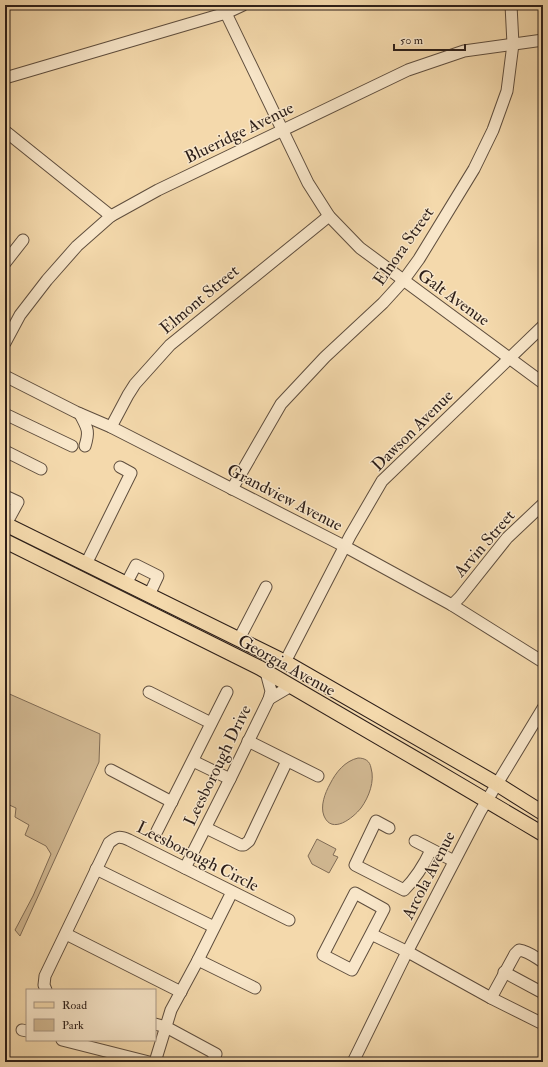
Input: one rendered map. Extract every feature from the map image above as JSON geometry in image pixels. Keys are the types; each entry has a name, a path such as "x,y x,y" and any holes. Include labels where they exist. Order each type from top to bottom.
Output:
{"main road":[{"name":"Georgia Avenue","path":"6,524 285,662 497,784 543,813"},
{"name":"Georgia Avenue","path":"5,541 260,669 543,834"},
{"path":"260,669 285,662 286,674 291,686"}],"street":[{"path":"5,78 224,9 243,5"},
{"name":"Elnora Street","path":"232,489 281,404 325,357 383,303 403,281 419,259 474,169 493,130 508,91 513,44 510,5"},
{"name":"Galt Avenue","path":"224,9 308,183 329,216 360,248 543,383"},
{"name":"Blueridge Avenue","path":"5,343 20,315 47,280 77,246 111,216 158,190 408,70 464,50 543,40"},
{"path":"5,131 111,216"},
{"name":"Elmont Street","path":"112,427 135,384 170,345 329,216"},
{"path":"5,263 23,240"},
{"name":"Dawson Avenue","path":"285,662 344,546 382,481 508,358 543,326"},
{"name":"Grandview Avenue","path":"5,376 80,414 112,427 344,546 452,605 543,662"},
{"path":"5,418 7,414 72,446"},
{"path":"80,414 86,426 88,435 85,446"},
{"path":"5,451 41,469"},
{"path":"86,564 131,474 120,468"},
{"path":"5,496 18,502 6,524"},
{"name":"Arvin Street","path":"452,605 507,538 543,504"},
{"path":"126,584 136,565 158,576 148,595"},
{"path":"240,639 266,587"},
{"name":"Leesborough Drive","path":"185,868 269,699 270,691 260,669"},
{"name":"Leesborough Drive","path":"269,699 291,686"},
{"path":"148,692 211,723"},
{"path":"157,831 226,692"},
{"name":"Arcola Avenue","path":"353,1062 454,861 487,800 543,708"},
{"path":"248,741 318,776"},
{"path":"206,828 241,845 244,845 249,841 287,760"},
{"path":"193,761 230,779"},
{"path":"111,770 172,802"},
{"path":"389,828 376,821 355,865 404,890 418,874 431,850"},
{"name":"Leesborough Circle","path":"46,989 44,985 45,976 109,843 114,838 123,837 289,920"},
{"path":"415,840 431,850 454,861"},
{"path":"96,869 214,927"},
{"path":"155,1062 160,1026 181,992 232,892"},
{"path":"354,893 384,909 371,934 352,970 323,955 354,893"},
{"path":"66,934 181,992"},
{"path":"371,934 408,952 491,998 543,1024"},
{"path":"491,998 504,972 519,950 529,953 543,962"},
{"path":"198,960 255,988"},
{"path":"504,972 543,993"},
{"path":"160,1026 216,1054 212,1062"},
{"path":"66,1041 149,1062"}],"green space":[{"path":"5,692 100,734 99,762 20,936 15,930 33,896 51,854 46,846 25,835 29,825 15,817 16,808 5,803"},
{"path":"358,758 367,760 370,763 372,783 369,794 361,808 353,816 342,823 332,824 328,822 323,812 326,791 335,775 341,768 353,759"},
{"path":"317,839 336,849 333,855 338,857 329,873 312,864 308,856"}]}
